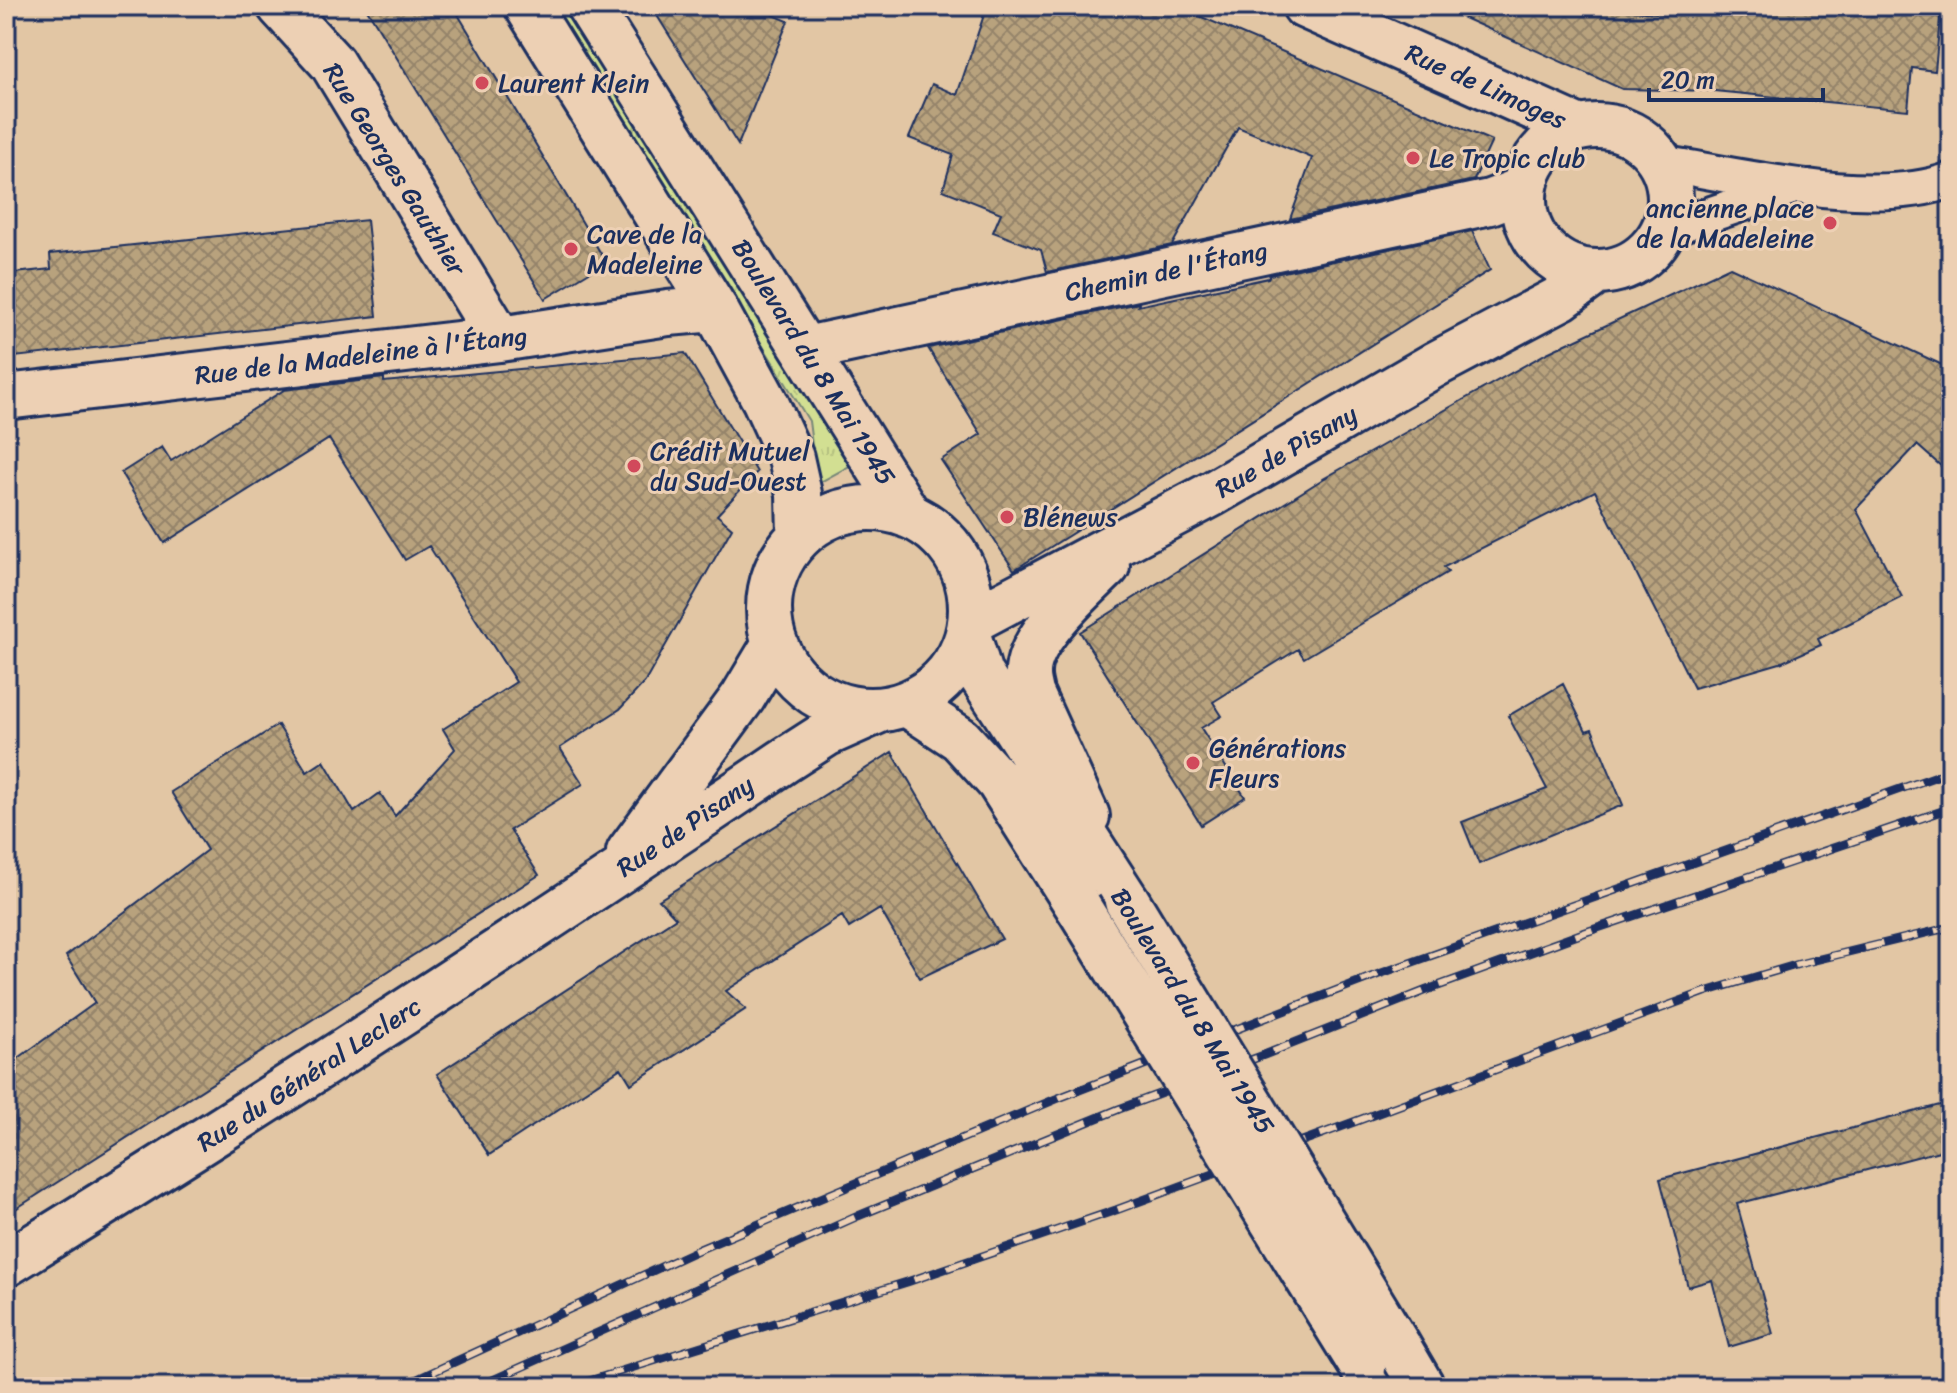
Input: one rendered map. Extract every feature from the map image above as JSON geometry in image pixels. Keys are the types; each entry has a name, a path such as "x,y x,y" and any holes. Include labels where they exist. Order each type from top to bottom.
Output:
{"street":[{"name":"Rue Georges Gauthier","path":"280,6 332,63 500,339"},
{"path":"527,6 715,309 765,401 791,458 799,494 800,536"},
{"name":"Boulevard du 8 Mai 1945","path":"589,6 909,516"},
{"name":"Rue de Limoges","path":"1305,6 1580,128"},
{"path":"1603,126 1626,132 1646,145 1660,163 1668,184 1670,208 1664,230 1652,248 1636,262 1617,270 1595,273 1551,257 1534,238 1524,215 1524,189 1530,168 1543,149 1559,135 1580,128 1603,126"},
{"name":"Chemin de l'Étang","path":"806,349 1490,202 1524,189"},
{"name":"Rue de Pisany","path":"970,628 1147,526 1212,494 1436,364 1561,298 1595,273"},
{"name":"Rue de la Madeleine à l'Étang","path":"6,397 500,339 715,309"},
{"path":"881,508 909,516 931,529 950,548 963,570 970,595 970,628 956,664 934,688 893,707 847,710 819,697 792,675 774,645 768,616 771,586 781,559 800,536 824,519 852,509 881,508"},
{"path":"1127,901 1031,693 1028,673 1030,660 1053,620 1147,526"},
{"name":"Boulevard du 8 Mai 1945","path":"970,628 980,674 1127,901 1379,1367"},
{"name":"Rue de Pisany","path":"609,879 743,697 774,645"},
{"name":"Boulevard du 8 Mai 1945","path":"893,707 960,739 999,782 1379,1367 1422,1387"},
{"name":"Rue de Pisany","path":"609,879 826,734 893,707"},
{"name":"Rue du Général Leclerc","path":"6,1264 243,1118 609,879"}],"lane":[{"path":"1660,163 1851,192 1931,188 1951,180"},
{"path":"1664,230 1799,185"}],"green space":[{"path":"554,6 565,6 857,462 817,484 809,421"}],"building":[{"path":"365,6 453,6 606,262 545,299"},
{"path":"651,6 752,6 788,21 738,145"},
{"path":"987,6 1176,6 1492,141 1474,180 1290,219 1312,158 1238,127 1172,245 1047,272 1041,250 993,232 1001,213 943,190 953,155 909,138 932,84 957,95"},
{"path":"1437,6 1573,6 1680,15 1680,6 1784,6 1853,13 1853,6 1941,8 1935,71 1912,68 1908,110 1714,91 1622,89"},
{"path":"367,220 377,316 6,358 6,274 51,269 50,254"},
{"path":"1472,231 1490,270 1014,570 941,460 981,434 928,348 1139,303 1138,306"},
{"path":"1730,267 1951,369 1951,475 1917,445 1856,509 1902,597 1818,639 1821,645 1780,663 1694,688 1595,491 1444,567 1448,572 1304,658 1298,649 1213,702 1222,716 1201,728 1245,797 1201,825 1080,632 1323,479 1429,419 1547,353"},
{"path":"685,353 757,472 717,515 732,528 645,682 620,709 560,748 583,784 510,830 539,875 6,1215 6,1067 95,1003 66,956 207,850 171,792 278,725 307,772 324,761 354,812 380,793 395,816 455,749 443,729 516,682 429,546 405,560 329,439 164,543 121,473 162,447 171,461 284,390 384,378 384,382"},
{"path":"1563,684 1586,731 1592,729 1623,805 1479,864 1462,822 1547,789 1508,716"},
{"path":"892,752 1002,939 920,978 880,909 849,928 842,916 726,991 746,1009 631,1084 621,1068 489,1155 437,1074 676,918 659,900"},
{"path":"1951,1102 1951,1148 1737,1204 1773,1334 1729,1347 1712,1280 1688,1287 1660,1179"}],"railway":[{"path":"400,1387 700,1249 1056,1099 1379,974 1951,771"},
{"path":"477,1387 858,1216 1119,1109 1586,932 1951,808"},
{"path":"570,1387 907,1282 1116,1210 1705,992 1799,964 1951,927"}],"place":[{"name":"Laurent Klein","path":"482,83"},
{"name":"Le Tropic club","path":"1413,158"},
{"name":"ancienne place de la Madeleine","path":"1830,223"},
{"name":"Cave de la Madeleine","path":"571,249"},
{"name":"Crédit Mutuel du Sud-Ouest","path":"634,466"},
{"name":"Blénews","path":"1007,517"},
{"name":"Générations Fleurs","path":"1193,763"}]}
